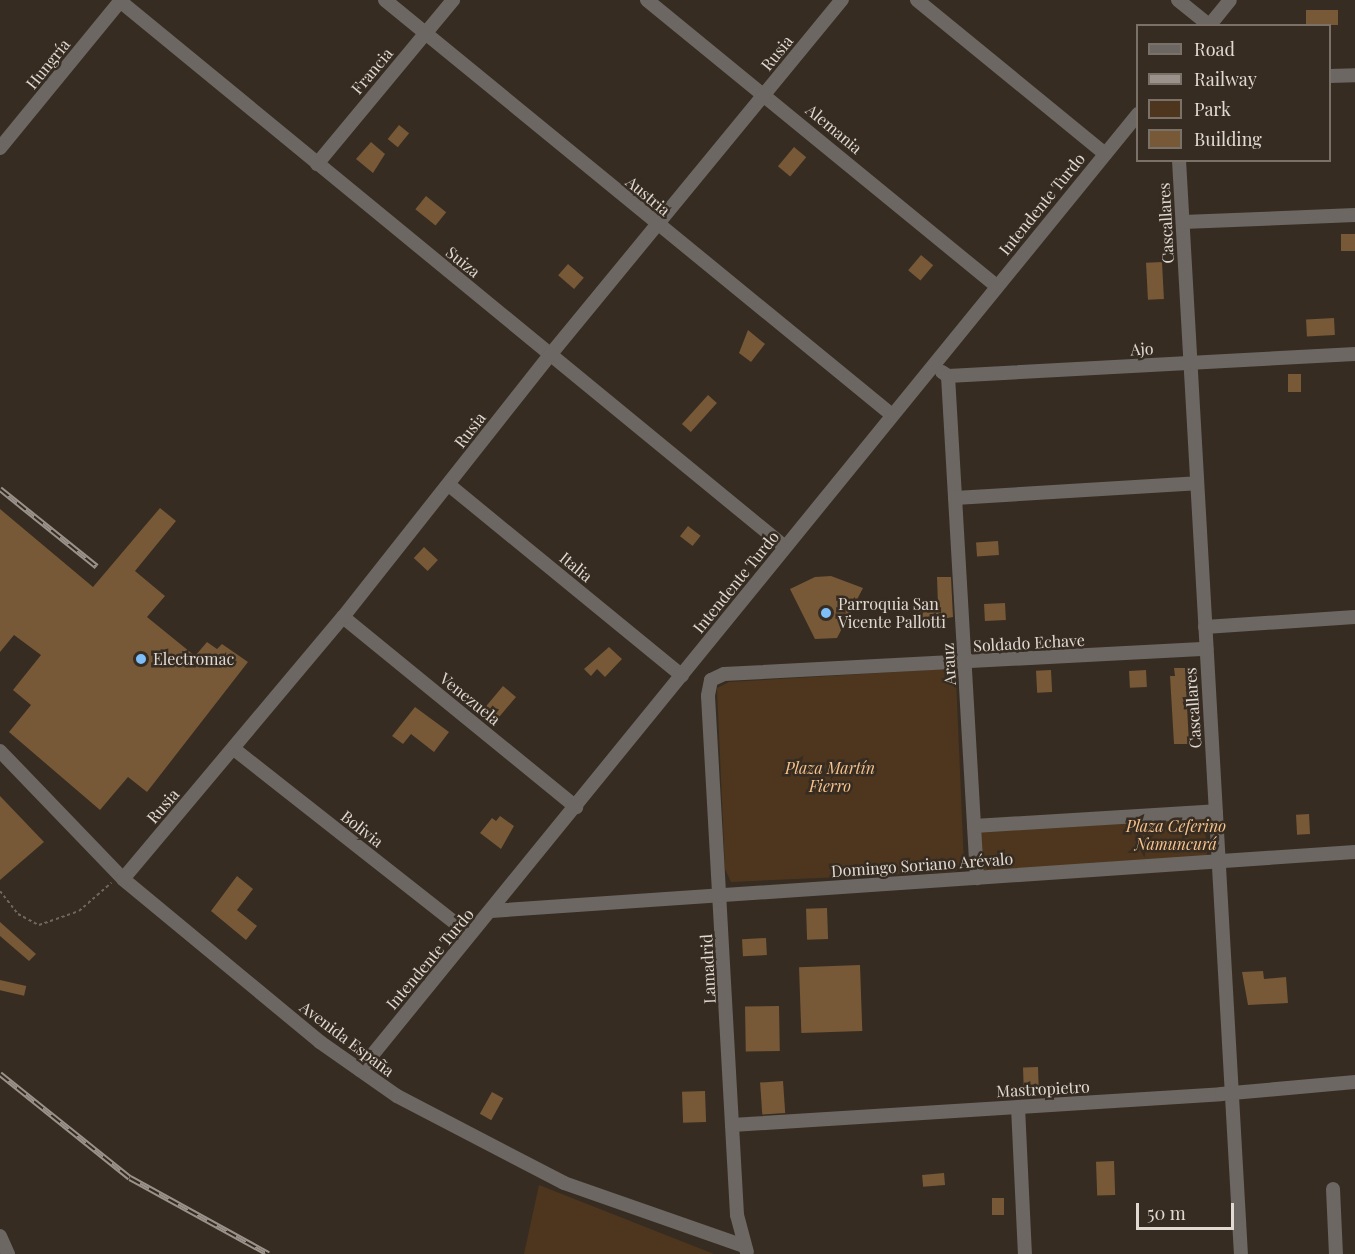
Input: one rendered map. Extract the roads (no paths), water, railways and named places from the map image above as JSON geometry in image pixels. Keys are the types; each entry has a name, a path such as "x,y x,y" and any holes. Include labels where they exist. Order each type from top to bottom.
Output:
{"street":[{"name":"Austria","path":"385,0 892,415"},
{"name":"Francia","path":"317,164 453,0"},
{"name":"Alemania","path":"647,0 765,94 997,286"},
{"name":"Rusia","path":"121,877 234,749 343,617 550,355 842,0"},
{"path":"917,0 1105,153"},
{"path":"1178,0 1208,24"},
{"path":"1210,24 1230,0"},
{"name":"Hungría","path":"0,148 120,1"},
{"name":"Suiza","path":"120,1 785,547"},
{"path":"1331,76 1355,75"},
{"name":"Intendente Turdo","path":"360,1070 576,807 892,415 935,366 1136,115"},
{"name":"Cascallares","path":"1179,162 1241,1254"},
{"path":"1183,222 1355,215"},
{"name":"Ajo","path":"948,376 1355,354"},
{"path":"935,366 948,376"},
{"name":"Arauz","path":"948,376 977,878"},
{"path":"956,498 1197,483"},
{"name":"Italia","path":"449,485 686,671 711,680"},
{"name":"Venezuela","path":"343,617 576,807"},
{"path":"1206,627 1355,617"},
{"name":"Soldado Echave","path":"711,680 724,674 1206,649"},
{"name":"Lamadrid","path":"711,680 708,696 721,896 737,1215 746,1250"},
{"name":"Bolivia","path":"234,749 470,935"},
{"name":"Avenida España","path":"0,751 121,877 360,1070 430,1116 564,1183 746,1250"},
{"path":"974,826 1216,811"},
{"name":"Domingo Soriano Arévalo","path":"491,911 524,905 721,896 1355,852"},
{"name":"Mastropietro","path":"732,1125 1355,1082"},
{"path":"1018,1107 1025,1254"},
{"path":"1333,1189 1336,1254"},
{"path":"0,1236 8,1254"}],"railway":[{"path":"0,489 97,567"},
{"path":"0,1074 130,1178 268,1254"}],"place":[{"name":"Parroquia San Vicente Pallotti","path":"826,613"},
{"name":"Electromac","path":"141,659"}],"park label":[{"name":"Plaza Martín Fierro","path":"830,777"},
{"name":"Plaza Ceferino Namuncurá","path":"1176,835"}]}
